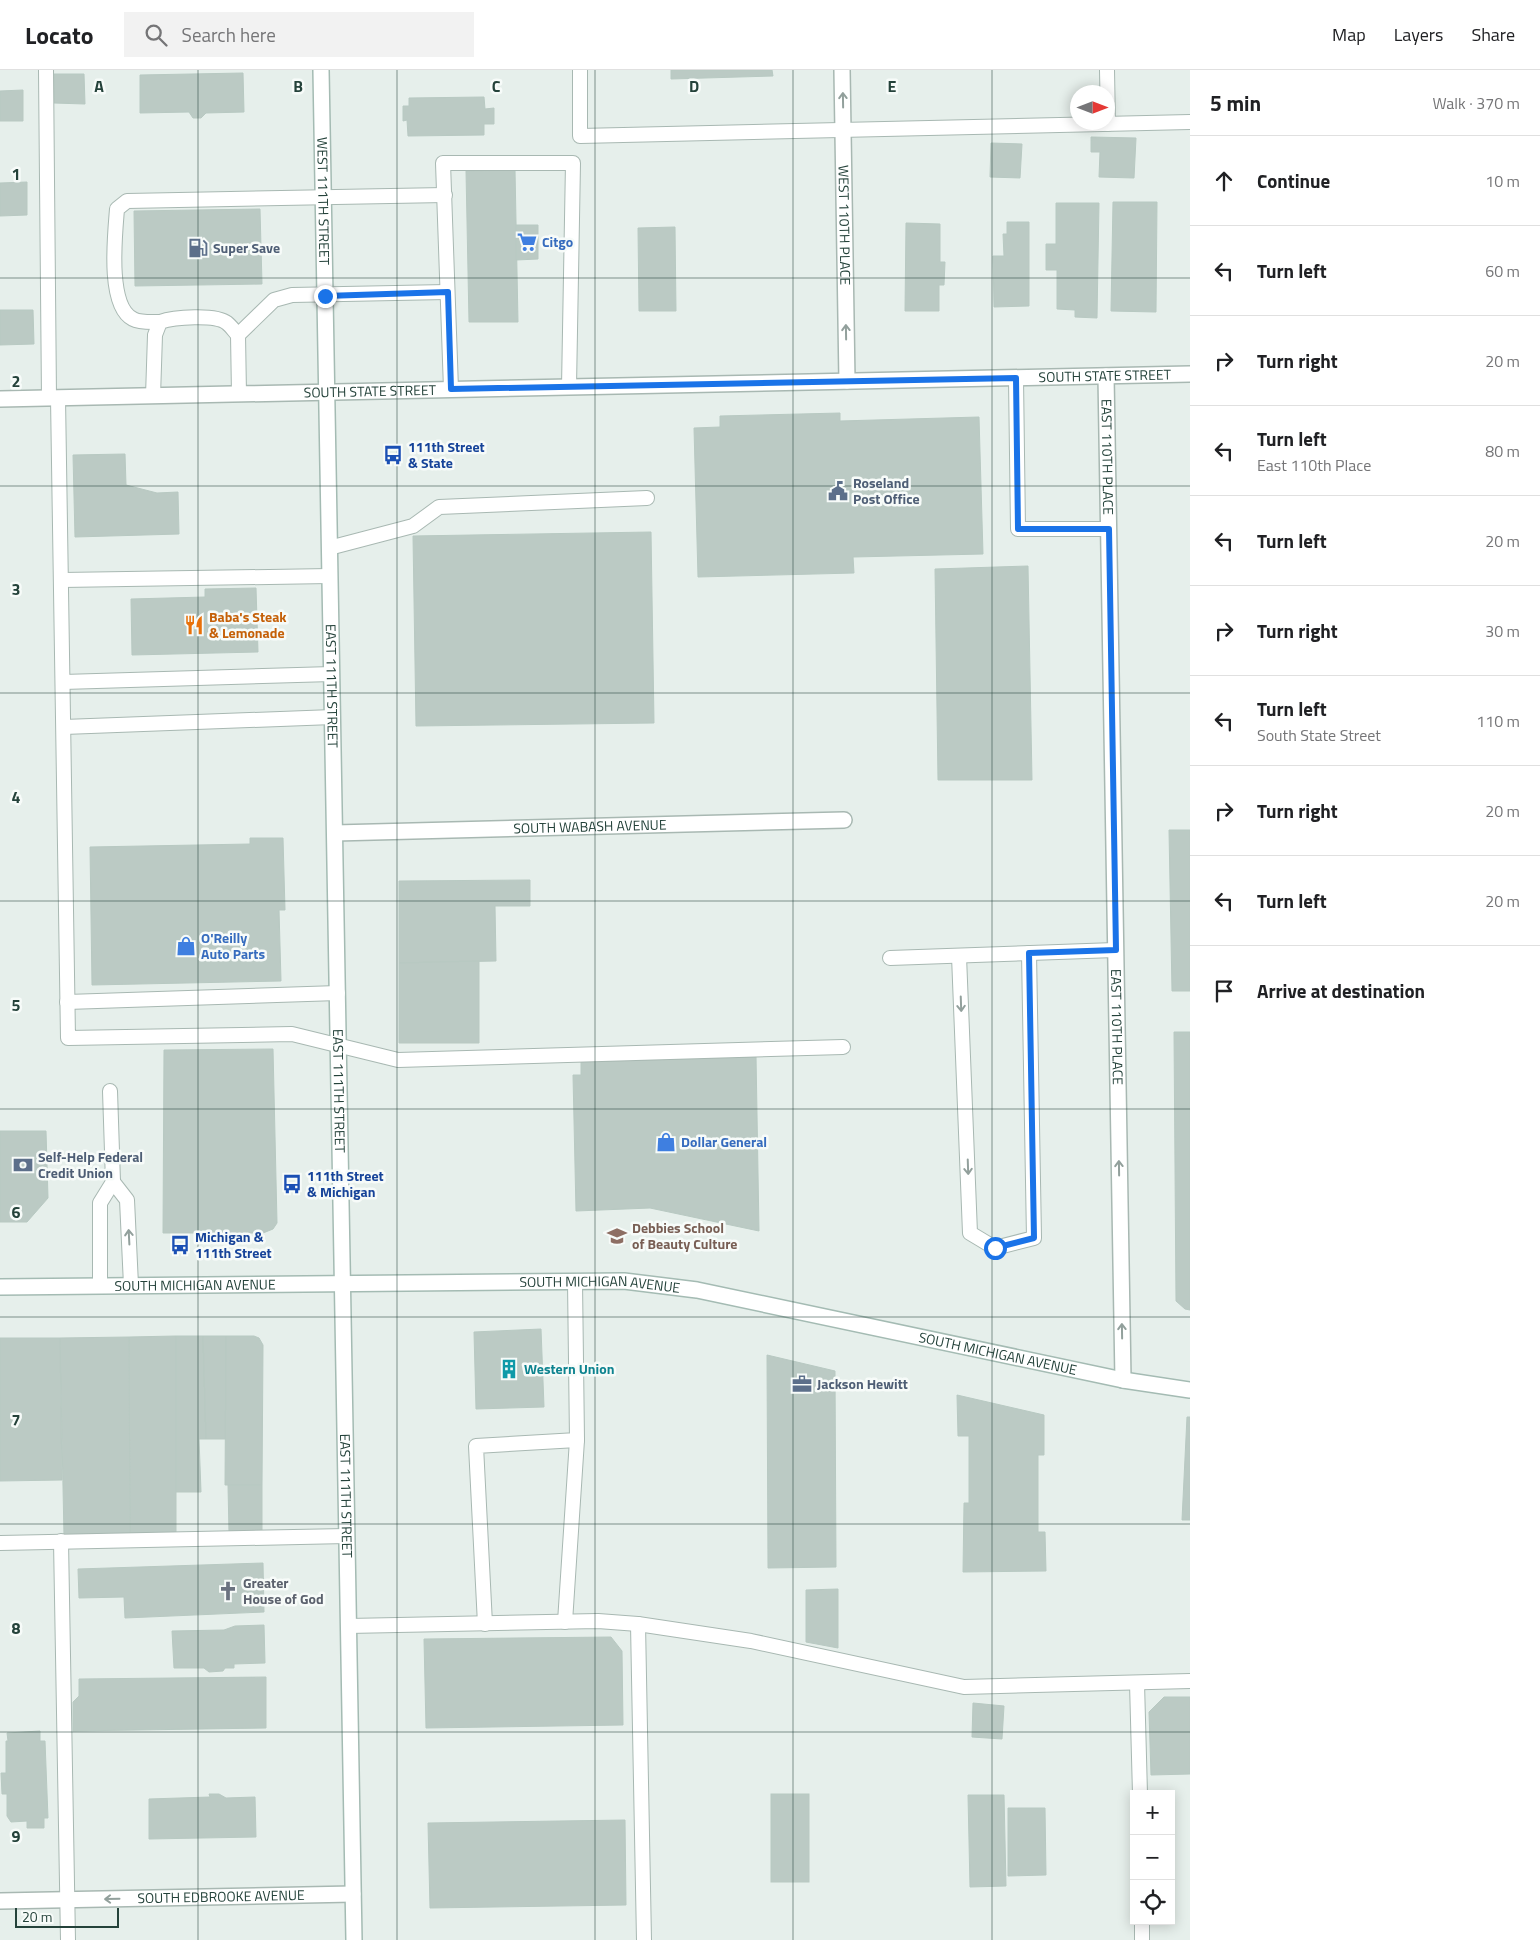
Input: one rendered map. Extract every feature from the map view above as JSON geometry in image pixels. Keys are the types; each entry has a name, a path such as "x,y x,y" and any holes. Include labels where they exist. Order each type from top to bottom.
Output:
{"street":[{"name":"WEST 111TH STREET","path":"321,70 327,392"},
{"name":"WEST 110TH PLACE","path":"842,70 847,381"},
{"name":"SOUTH STATE STREET","path":"0,399 1190,374"},
{"name":"EAST 110TH PLACE","path":"1106,376 1123,1380"},
{"name":"EAST 111TH STREET","path":"327,392 354,1940"},
{"name":"SOUTH WABASH AVENUE","path":"335,833 844,820"},
{"name":"SOUTH MICHIGAN AVENUE","path":"0,1287 624,1281 697,1290 1123,1380 1190,1390"},
{"name":"SOUTH EDBROOKE AVENUE","path":"0,1902 353,1894"}],"lane":[{"path":"46,70 54,398 62,580 68,1038 292,1034 398,1060 843,1046"},
{"path":"580,70 580,136 1070,125"},
{"path":"1107,70 1107,85"},
{"path":"1115,124 1190,122"},
{"path":"451,389 443,163 573,163 569,387"},
{"path":"239,394 238,335 226,322 200,317 171,318 160,322 134,320 124,312 118,300 116,286 117,209 127,201 445,195"},
{"path":"238,335 274,300 292,295 325,296 448,292"},
{"path":"153,396 155,335 160,322"},
{"path":"1016,378 1018,529 1109,529"},
{"path":"330,548 414,526 439,508 647,498"},
{"path":"62,580 330,576"},
{"path":"63,682 332,674"},
{"path":"64,727 333,718"},
{"path":"890,958 1116,950"},
{"path":"959,956 970,1233 995,1248 1034,1238 1029,953"},
{"path":"67,1002 338,993"},
{"path":"100,1286 100,1203 113,1182 110,1091"},
{"path":"113,1182 127,1200 131,1286"},
{"path":"565,1622 578,1440 575,1282"},
{"path":"485,1624 476,1446 578,1440"},
{"path":"0,1542 347,1536"},
{"path":"61,1541 68,1940"},
{"path":"348,1626 565,1622 638,1624 751,1641 964,1687 1190,1682"},
{"path":"638,1624 644,1940"},
{"path":"1137,1683 1140,1790"},
{"path":"1142,1925 1142,1940"}],"building":[{"path":"671,70 772,70 773,76 671,79"},
{"path":"243,73 244,112 206,113 201,118 193,118 189,112 140,113 140,75"},
{"path":"54,74 84,74 85,104 54,103"},
{"path":"23,90 23,121 0,121 0,91"},
{"path":"484,97 485,109 494,108 494,124 484,124 484,135 408,136 407,120 403,121 403,106 409,106 409,98"},
{"path":"1091,137 1136,138 1134,178 1099,177 1100,152 1091,152"},
{"path":"991,143 1022,144 1020,178 990,177"},
{"name":"Citgo","path":"515,170 518,322 469,322 466,171"},
{"path":"27,182 27,215 0,216 0,183"},
{"path":"1113,202 1157,202 1156,312 1111,311"},
{"path":"1056,203 1099,203 1097,318 1075,317 1075,310 1057,309 1057,270 1046,270 1046,244 1056,244"},
{"name":"Super Save","path":"260,209 262,284 135,286 134,211"},
{"path":"1007,222 1029,222 1029,306 994,307 993,256 1004,256 1003,234 1007,234"},
{"path":"906,223 940,224 940,262 945,262 944,285 939,285 939,311 905,311"},
{"name":"Citgo","path":"516,225 538,225 538,259 516,260"},
{"path":"675,227 676,311 639,311 638,228"},
{"path":"0,310 33,310 34,344 0,345"},
{"name":"Roseland Post Office","path":"840,413 840,421 979,417 983,554 853,557 854,573 698,577 694,428 720,427 720,416"},
{"path":"125,454 126,485 157,493 178,492 179,534 75,537 73,455"},
{"path":"651,532 654,723 416,726 413,536"},
{"path":"1028,566 1032,780 938,780 935,569"},
{"name":"Baba's Steak & Lemonade","path":"256,588 258,652 132,655 131,599 205,597 205,589"},
{"path":"1169,830 1190,830 1190,991 1172,991"},
{"name":"O'Reilly Auto Parts","path":"250,838 283,838 285,910 279,910 281,981 92,985 90,847 250,844"},
{"path":"530,880 530,906 495,906 496,961 399,963 399,881"},
{"path":"479,961 479,1043 399,1043 399,963"},
{"path":"1174,1032 1190,1032 1190,1310 1185,1309 1176,1301"},
{"path":"273,1049 277,1223 273,1229 263,1233 163,1233 164,1050"},
{"name":"Dollar General","path":"740,1050 740,1057 756,1056 759,1231 650,1208 576,1211 573,1075 581,1075 581,1053"},
{"name":"Self-Help Federal Credit Union","path":"0,1131 46,1131 48,1198 27,1222 0,1222"},
{"name":"Western Union","path":"541,1329 544,1407 476,1409 474,1332"},
{"path":"176,1336 176,1535 130,1535 129,1337"},
{"path":"176,1336 203,1336 206,1439 199,1439 201,1492 176,1492"},
{"path":"203,1336 226,1336 226,1439 206,1439"},
{"path":"226,1336 254,1336 259,1338 263,1345 262,1485 225,1485"},
{"path":"129,1337 130,1535 64,1536 60,1338"},
{"path":"0,1338 60,1338 62,1480 0,1481"},
{"path":"767,1355 835,1371 836,1567 768,1568"},
{"path":"957,1395 1044,1415 1044,1455 1038,1455 1038,1532 1045,1532 1046,1571 963,1572 964,1503 969,1503 969,1436 958,1436"},
{"path":"1187,1417 1190,1417 1190,1520 1182,1520"},
{"path":"228,1485 262,1485 262,1534 229,1533"},
{"path":"263,1563 264,1612 125,1618 124,1597 79,1598 78,1569"},
{"path":"838,1589 838,1648 806,1642 806,1590"},
{"path":"264,1625 265,1663 234,1664 234,1668 209,1672 204,1668 174,1668 172,1631 224,1630 235,1626"},
{"path":"611,1637 622,1651 623,1725 426,1728 424,1639"},
{"path":"266,1677 266,1728 73,1731 73,1702 79,1696 79,1679"},
{"path":"1164,1697 1190,1697 1190,1774 1151,1775 1149,1712"},
{"path":"973,1703 1004,1706 1002,1739 972,1737"},
{"path":"40,1731 40,1741 45,1741 48,1818 44,1818 44,1828 27,1828 27,1821 11,1822 7,1816 7,1794 2,1794 1,1773 6,1773 7,1733"},
{"path":"209,1794 219,1794 226,1798 255,1797 256,1837 149,1839 149,1799 210,1797"},
{"path":"771,1794 809,1794 809,1882 771,1882"},
{"path":"968,1795 1004,1795 1006,1886 970,1887"},
{"path":"1008,1808 1045,1808 1046,1875 1008,1876"},
{"path":"625,1820 626,1905 430,1908 428,1823"}],"place":[{"name":"Citgo","path":"527,242"},
{"name":"Super Save","path":"198,248"},
{"name":"111th Street & State","path":"393,455"},
{"name":"Roseland Post Office","path":"838,491"},
{"name":"Baba's Steak & Lemonade","path":"194,625"},
{"name":"O'Reilly Auto Parts","path":"186,946"},
{"name":"Dollar General","path":"666,1142"},
{"name":"Self-Help Federal Credit Union","path":"23,1165"},
{"name":"111th Street & Michigan","path":"292,1184"},
{"name":"Debbies School of Beauty Culture","path":"617,1236"},
{"name":"Michigan & 111th Street","path":"180,1245"},
{"name":"Western Union","path":"509,1369"},
{"name":"Jackson Hewitt","path":"802,1384"},
{"name":"Greater House of God","path":"228,1591"}],"route":[{"path":"325,296 448,292 451,389 1016,378 1015,427 1018,529 1109,529 1116,950 1029,953 1034,1238 995,1248"}]}
